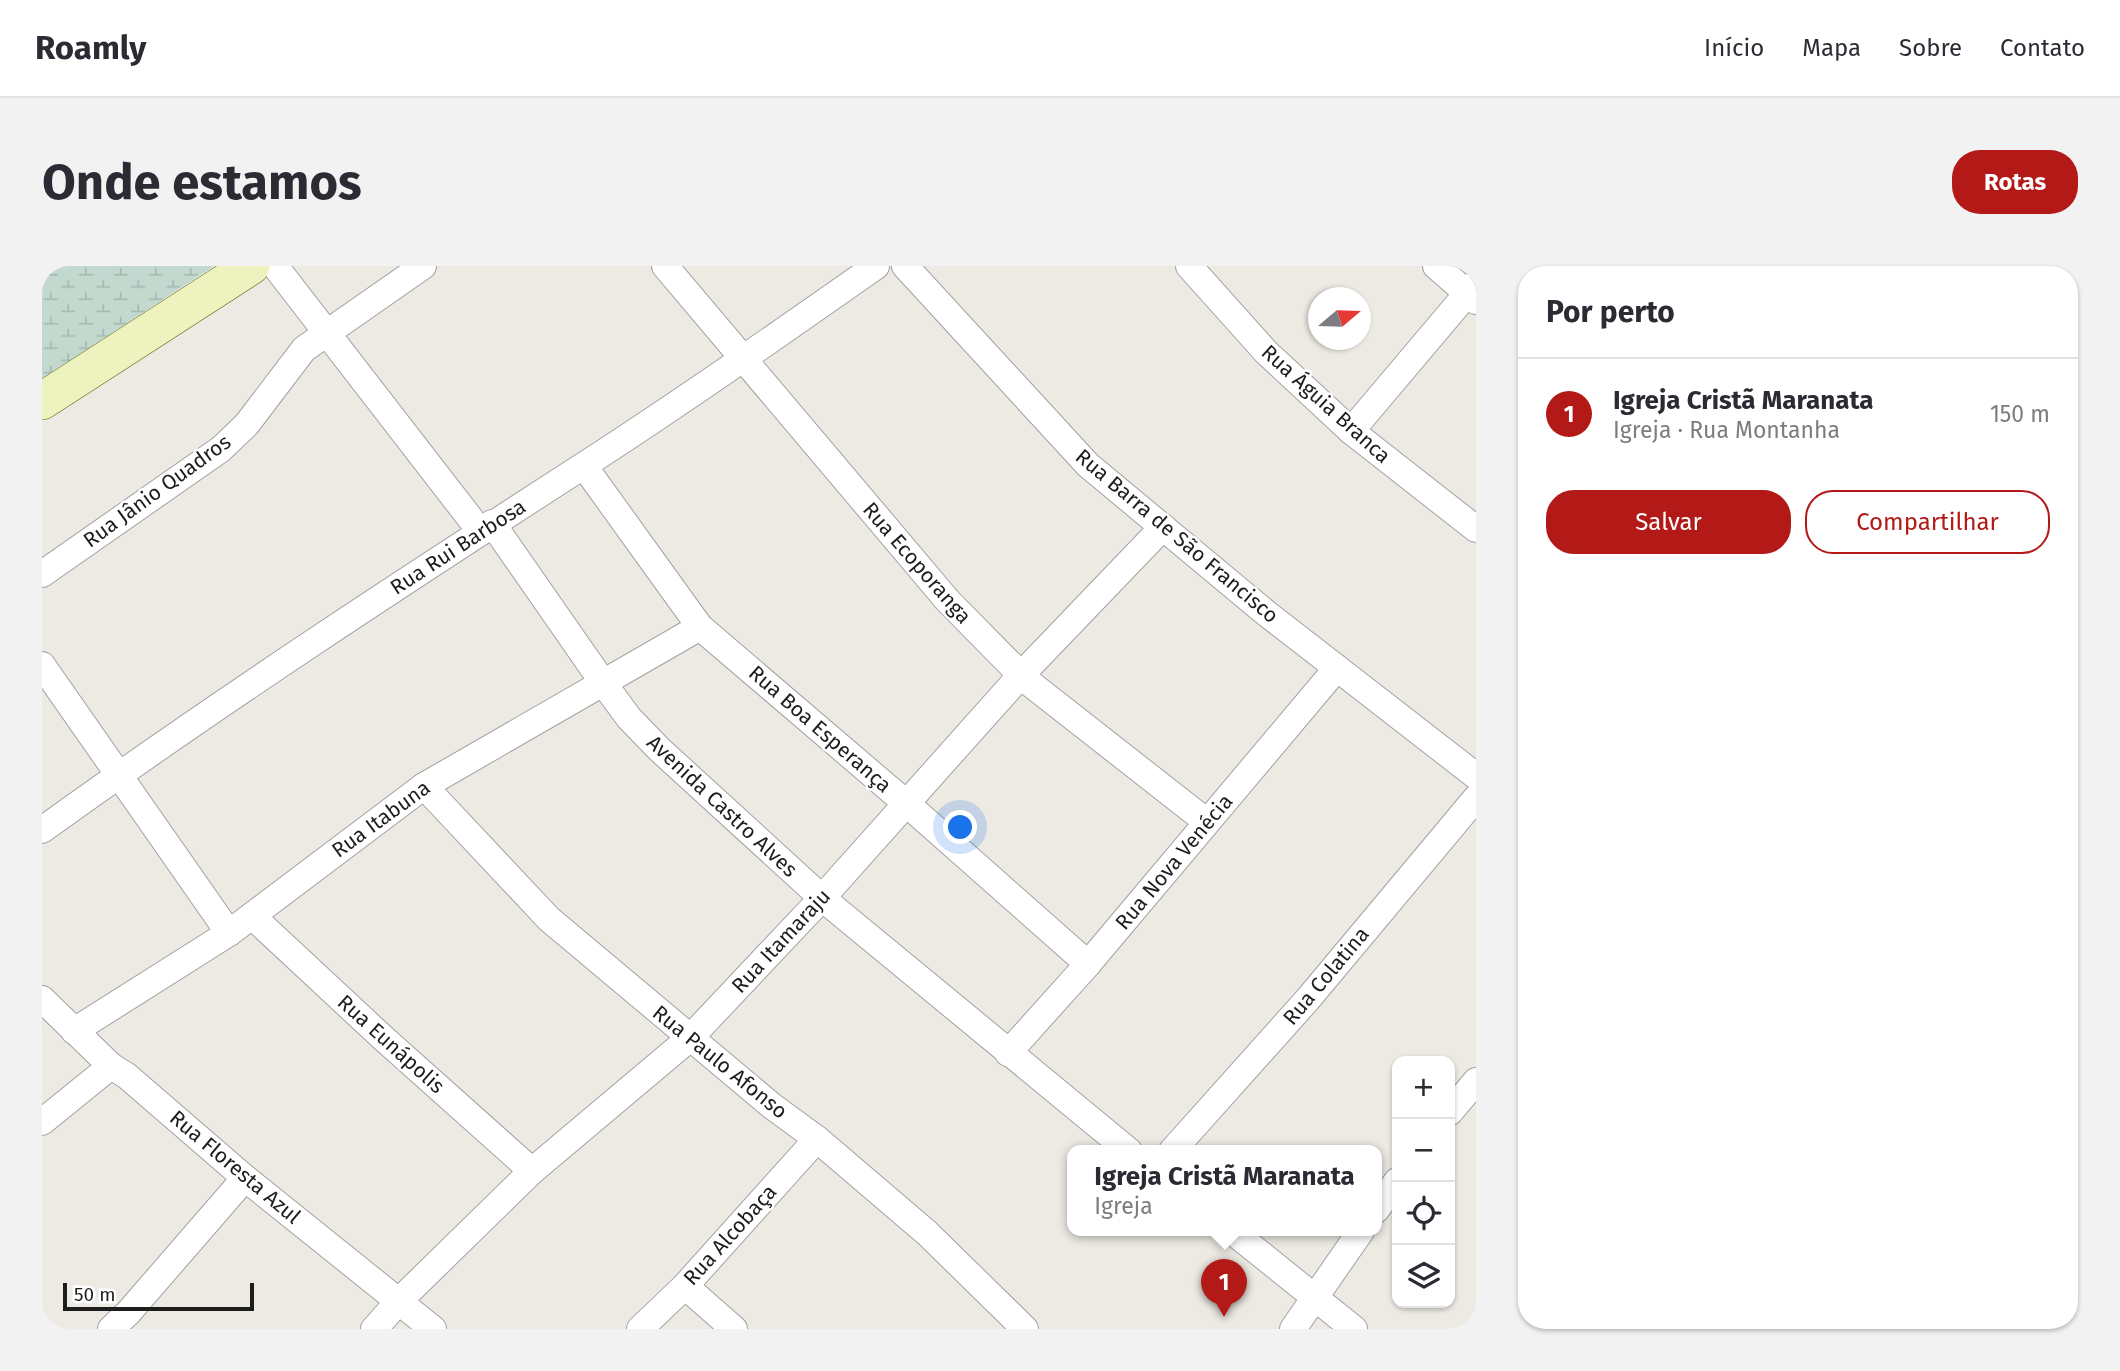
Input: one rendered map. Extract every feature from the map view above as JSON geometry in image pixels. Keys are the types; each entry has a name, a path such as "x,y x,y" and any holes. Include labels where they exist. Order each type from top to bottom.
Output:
{"street":[{"path":"42,401 251,266"},
{"name":"Avenida Castro Alves","path":"275,266 486,527 629,718 659,749 822,898 1122,1145"},
{"name":"Rua Jânio Quadros","path":"42,574 221,449 247,424 304,349 422,266"},
{"name":"Rua Ecoporanga","path":"665,266 948,601 1021,675 1207,822"},
{"name":"Rua Rui Barbosa","path":"42,830 119,774 486,527 584,466 742,360 876,266"},
{"name":"Rua Barra de São Francisco","path":"905,266 1088,465 1266,613 1476,776"},
{"name":"Rua Águia Branca","path":"1189,266 1266,352 1351,431 1476,529"},
{"path":"1351,431 1473,292 1436,266"},
{"name":"Rua Boa Esperança","path":"584,466 700,627 907,804 1088,964"},
{"name":"Rua Itamaraju","path":"374,1329 400,1300 532,1171 690,1038 822,898 1021,675 1163,527"},
{"name":"Rua Itabuna","path":"74,1031 229,933 424,786 700,627"},
{"path":"42,665 229,933"},
{"name":"Rua Nova Venécia","path":"1008,1053 1088,964 1337,668"},
{"name":"Rua Paulo Afonso","path":"424,786 549,919 927,1233 1024,1329"},
{"name":"Rua Colatina","path":"1177,1145 1308,999 1476,798"},
{"name":"Rua Eunápolis","path":"251,916 532,1171"},
{"name":"Rua Floresta Azul","path":"42,999 111,1066 127,1076 245,1178 433,1329"},
{"path":"42,1122 111,1066"},
{"path":"1455,1106 1476,1081"},
{"name":"Rua Alcobaça","path":"640,1329 685,1286 817,1139"},
{"path":"111,1329 245,1178"},
{"path":"1382,1202 1396,1182"},
{"path":"1238,1236 1354,1329"},
{"path":"1293,1329 1357,1236"},
{"path":"685,1286 734,1329"}],"green space":[{"path":"42,266 214,266 42,379"}],"place":[{"name":"Igreja Cristã Maranata","path":"1224,1317"}]}
